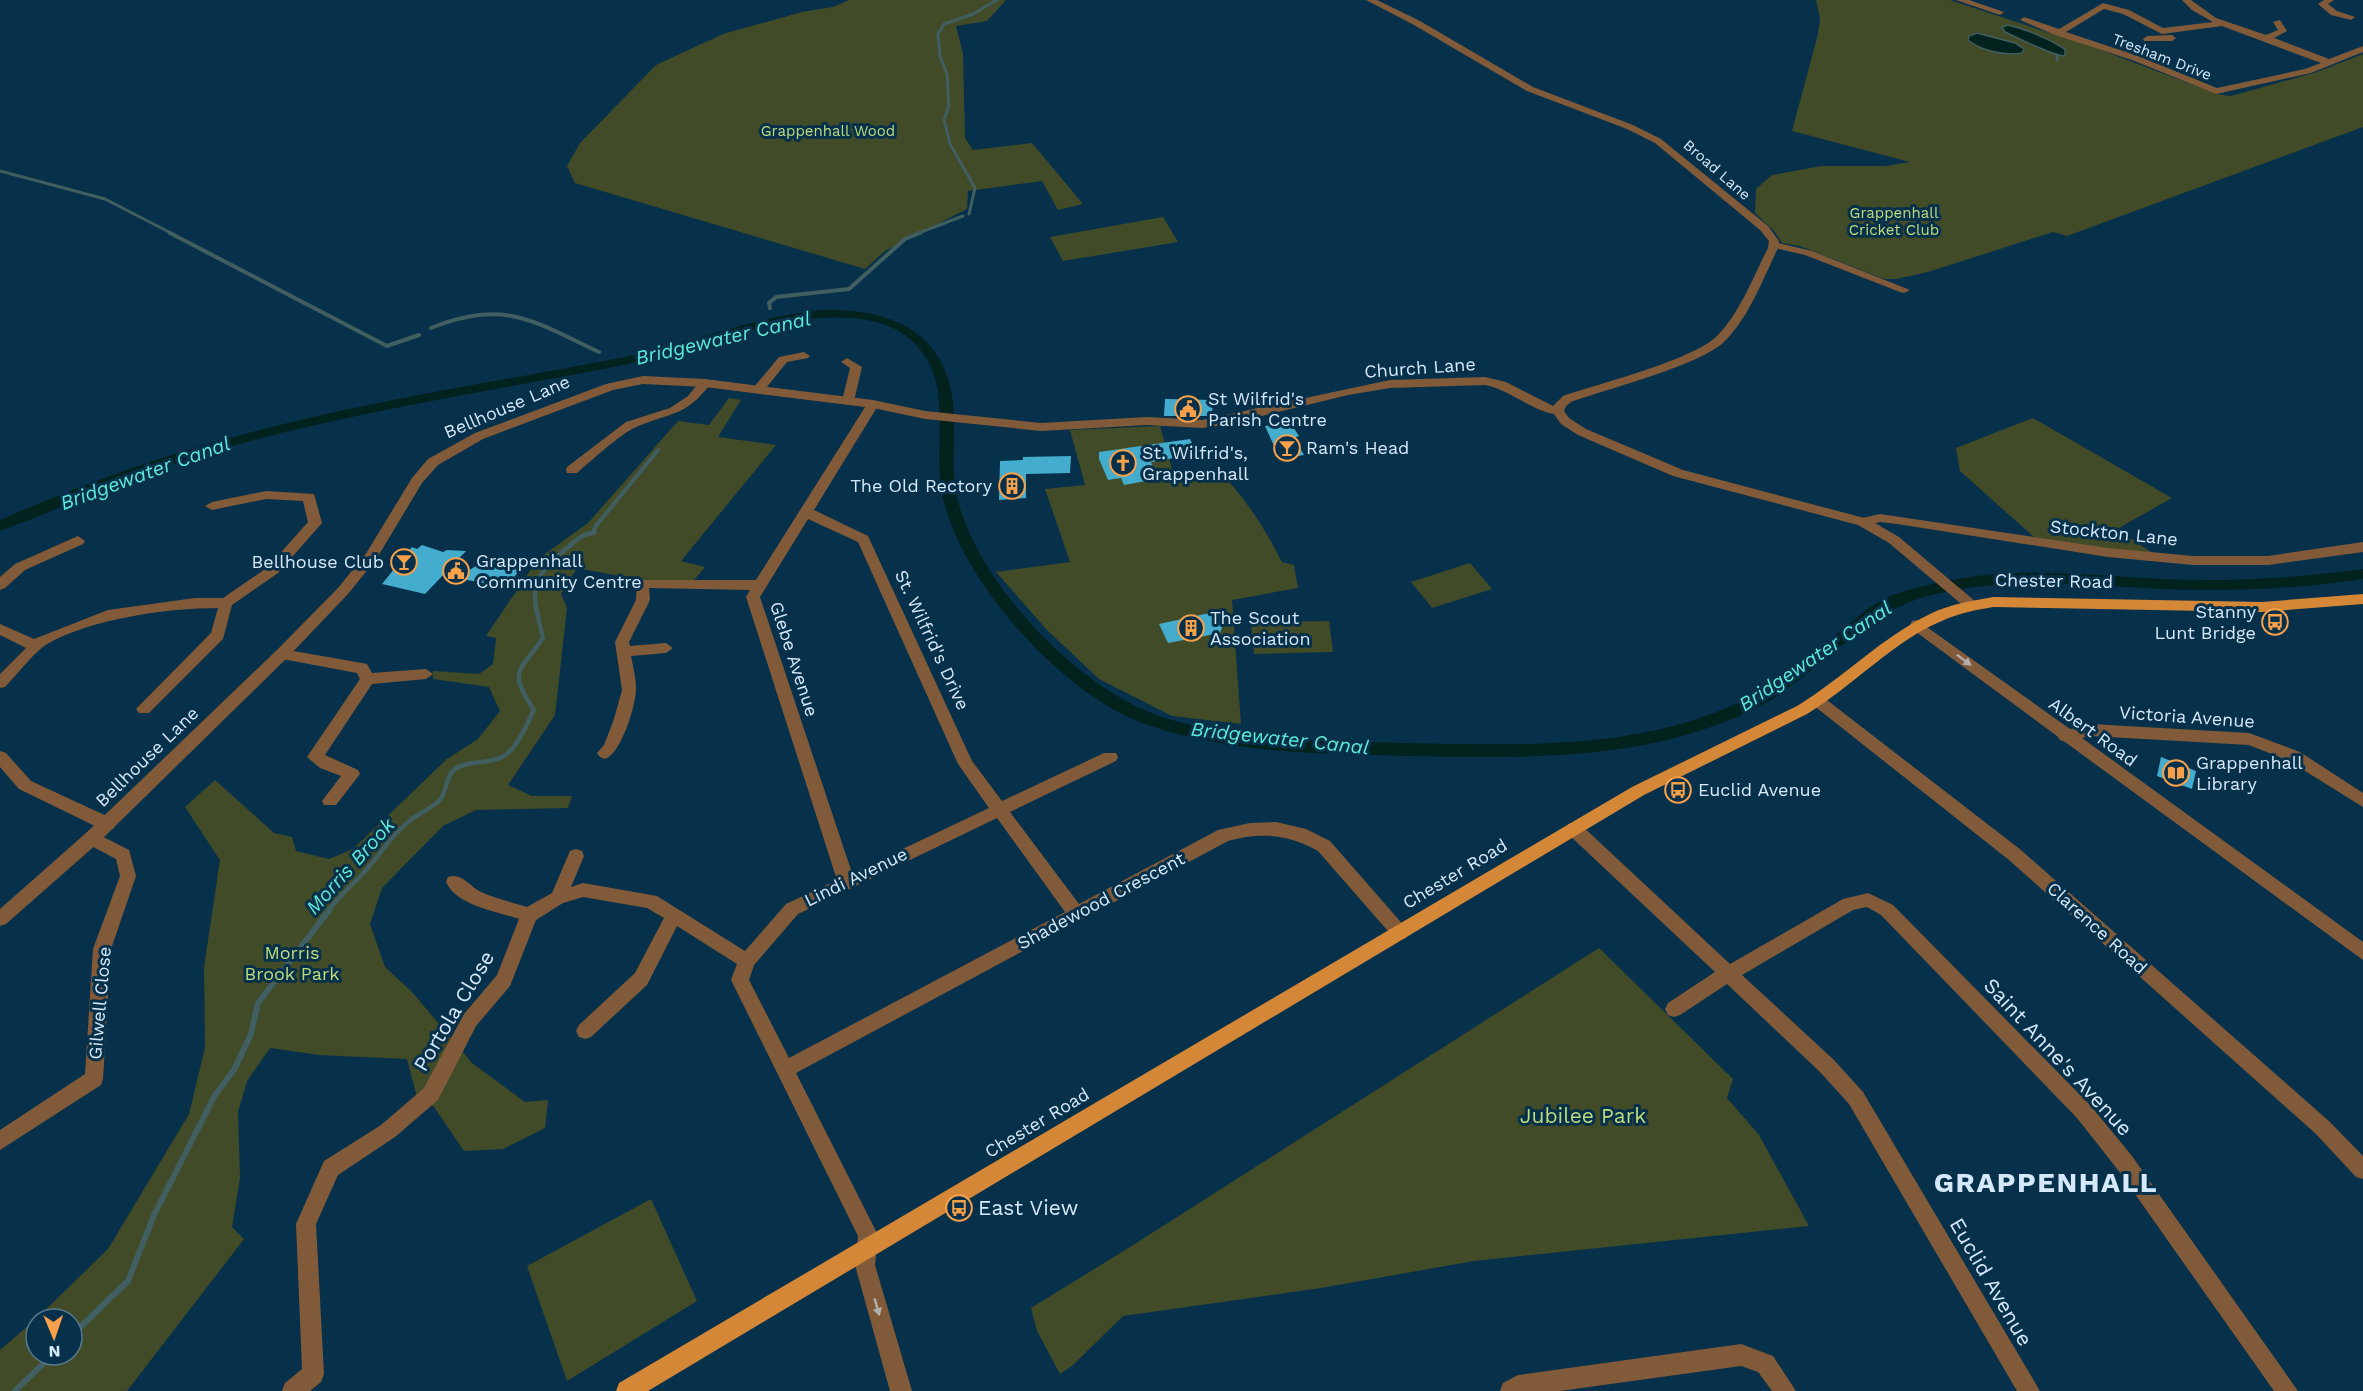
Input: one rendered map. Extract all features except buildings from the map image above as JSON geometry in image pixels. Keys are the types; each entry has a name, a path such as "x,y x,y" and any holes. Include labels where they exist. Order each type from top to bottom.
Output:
{"main road":[{"name":"Chester Road","path":"627,1391 1574,829 1686,765 1818,701 1917,626 1971,605 2030,601 2262,607 2363,598"}],"street":[{"name":"Broad Lane","path":"1370,0 1417,23 1530,89 1630,127 1658,141 1764,228 1774,245"},
{"path":"1960,0 1975,2 2000,12"},
{"path":"2186,0 2195,10 2221,24 2267,38 2328,62"},
{"path":"2322,2 2334,13 2351,17"},
{"path":"2058,33 2103,6 2127,12 2173,38 2147,39"},
{"name":"Tresham Drive","path":"2024,20 2135,58 2216,91 2297,73 2363,49"},
{"path":"2267,38 2283,31 2277,22"},
{"path":"2162,31 2221,24"},
{"path":"1558,411 1560,404 1567,399 1715,344 1728,330 1774,245 1808,253 1904,290"},
{"path":"758,390 783,359 804,356"},
{"path":"847,362 856,367 848,401"},
{"name":"Bellhouse Lane","path":"0,919 92,838 282,654 343,591 372,555 428,468 454,448 610,387 643,380 705,383 873,404 938,416"},
{"name":"Church Lane","path":"938,416 961,417 1014,427 1147,421 1202,424 1225,421 1348,391 1390,384 1485,381 1502,385 1543,408 1558,411 1565,421 1582,432 1672,470 1863,522 1894,540 1971,605"},
{"path":"572,470 630,425 674,411 693,399 705,383"},
{"name":"Glebe Avenue","path":"846,881 753,597 873,404"},
{"path":"0,683 41,641 108,615 195,603 226,603 273,570 315,523 309,497 266,495 212,506"},
{"name":"St. Wilfrid's Drive","path":"807,512 823,522 863,538 966,764 1076,914"},
{"name":"Stockton Lane","path":"1863,522 1880,518 2081,550 2237,562 2301,557 2363,547"},
{"path":"0,585 20,567 78,541"},
{"path":"604,753 610,748 622,719 629,690 622,642 643,600 642,583 759,585"},
{"path":"144,709 218,635 226,603"},
{"name":"Albert Road","path":"1917,626 2363,952"},
{"path":"0,629 35,646"},
{"path":"623,652 666,648"},
{"path":"282,654 362,668 368,679"},
{"path":"368,679 426,674"},
{"path":"330,801 352,774 315,757 368,679"},
{"name":"Clarence Road","path":"1818,701 2015,855 2323,1128 2363,1170"},
{"name":"Victoria Avenue","path":"2065,736 2091,730 2249,739 2272,744 2291,753 2362,798"},
{"name":"Lindi Avenue","path":"747,961 792,909 846,881 1110,757"},
{"path":"3,767 25,785 106,824"},
{"name":"Shadewood Crescent","path":"784,1070 1224,835 1260,827 1299,832 1324,846 1400,933"},
{"name":"Euclid Avenue","path":"1574,829 1827,1066 1856,1098 2029,1391"},
{"name":"Gilwell Close","path":"0,1141 94,1079 102,949 128,876 123,855 92,838"},
{"path":"558,897 576,856"},
{"path":"454,882 474,897 529,915 558,897 584,890 651,901 747,961 740,980 868,1235 865,1265 901,1391"},
{"name":"Saint Anne's Avenue","path":"1674,1009 1729,973 1849,904 1868,900 1887,910 2084,1112 2125,1162 2287,1391"},
{"path":"585,1030 641,979 675,914"},
{"name":"Portola Close","path":"293,1391 313,1374 306,1224 331,1168 388,1131 431,1094 470,1020 504,980 529,915"},
{"path":"1511,1391 1518,1386 1741,1355 1765,1364 1785,1391"}],"green space":[{"name":"Grappenhall Wood","path":"849,0 1006,0 987,21 956,26 963,54 965,138 973,150 1032,143 1083,204 1058,210 1042,181 968,191 967,209 885,251 865,269 575,183 567,166 580,143 656,65 723,34 802,12 833,7"},
{"name":"Grappenhall Cricket Club","path":"1816,0 1950,0 2101,50 2217,94 2231,96 2317,72 2363,54 2363,127 2067,236 2053,232 1928,272 1896,279 1884,279 1800,246 1782,243 1774,231 1755,213 1756,189 1772,175 1821,166 1886,166 1910,162 1792,131 1818,34 1820,19"},
{"path":"1163,217 1178,242 1063,261 1050,237"},
{"name":"Morris Brook Park","path":"729,398 741,400 718,437 776,445 681,561 705,567 694,580 641,580 577,568 561,594 567,608 555,715 508,785 532,796 572,796 568,808 476,810 443,826 382,888 370,924 385,967 412,992 472,1063 525,1102 548,1100 545,1128 503,1149 464,1151 434,1107 417,1097 407,1059 319,1055 270,1048 247,1081 238,1112 240,1178 232,1227 244,1239 127,1391 0,1391 0,1350 24,1329 24,1367 84,1367 84,1307 48,1307 108,1249 189,1114 205,1048 204,967 220,860 185,807 215,780 274,833 292,837 296,851 329,859 353,849 447,759 478,739 500,711 489,687 433,679 433,671 479,674 493,664 496,638 486,636 538,559 588,523 678,421 709,425"},
{"path":"2033,418 2172,498 2117,529 2151,552 2152,555 2035,538 1960,471 1956,448"},
{"path":"1160,426 1175,480 1217,469 1253,513 1282,562 1294,565 1298,588 1232,600 1241,724 1172,716 1099,679 1046,629 996,572 1070,562 1045,489 1085,485 1070,430"},
{"path":"1470,563 1492,589 1432,608 1411,582"},
{"path":"1329,621 1333,652 1254,654 1251,622"},
{"name":"Jubilee Park","path":"1599,948 1733,1079 1727,1098 1759,1135 1809,1226 1474,1261 1321,1288 1123,1316 1072,1366 1060,1374 1037,1331 1031,1308"},
{"path":"651,1199 697,1301 567,1381 527,1266"}],"shaded area":[{"path":"2008,25 2051,41 2065,49 2065,56 2044,50 2005,32 2002,27"},
{"path":"1977,33 2015,43 2024,49 2022,53 2016,54 1987,50 1968,40 1969,36"}],"waterway":[{"name":"Morris Brook","path":"969,214 975,188 950,144 944,120 949,106 947,74 940,56 938,34 944,24 973,14 997,0"},
{"path":"0,171 105,199 173,234"},
{"name":"Morris Brook","path":"916,234 963,216"},
{"path":"170,233 387,346 419,335"},
{"name":"Morris Brook","path":"770,308 769,303 776,297 849,289 905,239 920,233"},
{"path":"431,328 457,319 500,314 537,323 599,352"},
{"name":"Bridgewater Canal","path":"0,526 119,478 241,439 330,418 656,354 789,318 805,315 848,314 889,321 901,327 922,343 935,361 946,398 947,477 950,498 959,527 996,589 1047,648 1074,674 1102,695 1128,710 1196,732 1252,742 1323,747 1481,750 1570,748 1614,744 1699,725 1755,702 1797,674 1882,607 1902,598 1935,589 1985,579 2035,576 2212,585 2262,584 2363,574"},
{"path":"594,532 595,527 658,450"},
{"name":"Morris Brook","path":"329,910 399,830 439,801 452,772 468,764 500,758 516,744 534,710 521,687 519,672 543,638 535,598 538,579 544,570 579,538 594,532"},
{"path":"84,1323 128,1281 154,1215 215,1095 234,1070 251,1034 258,1003 330,909"},
{"name":"Morris Brook","path":"15,1391 40,1367"}],"place":[{"name":"St Wilfrid's Parish Centre","path":"1188,409"},
{"name":"Ram's Head","path":"1287,448"},
{"name":"St. Wilfrid's, Grappenhall","path":"1123,463"},
{"name":"The Old Rectory","path":"1012,486"},
{"name":"Bellhouse Club","path":"404,562"},
{"name":"Grappenhall Community Centre","path":"456,571"},
{"name":"Stanny Lunt Bridge","path":"2275,622"},
{"name":"The Scout Association","path":"1191,628"},
{"name":"Grappenhall Library","path":"2176,773"},
{"name":"Euclid Avenue","path":"1678,790"},
{"name":"East View","path":"959,1208"}],"district":[{"name":"GRAPPENHALL","path":"2046,1182"}]}
